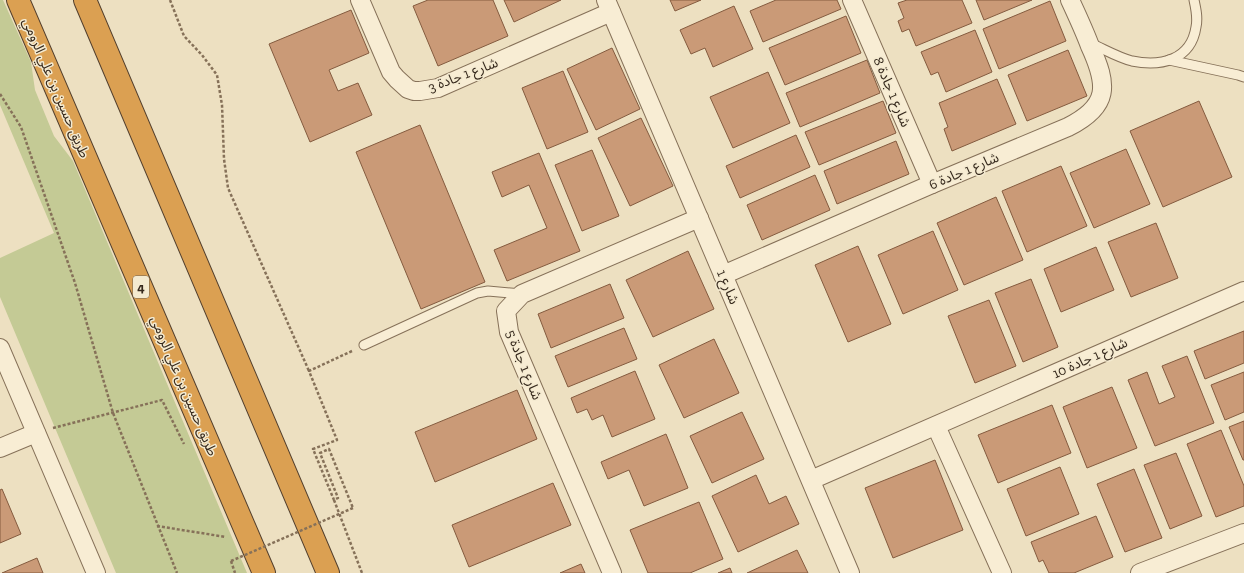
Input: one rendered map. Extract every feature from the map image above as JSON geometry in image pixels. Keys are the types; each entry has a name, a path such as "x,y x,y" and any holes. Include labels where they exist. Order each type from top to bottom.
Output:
{"highway":[{"name":"طريق حسين بن علي الرومي","path":"18,0 264,573"},
{"path":"85,0 328,573"}],"street":[{"name":"شارع 1 جادة 3","path":"360,0 391,72 401,84 414,91 438,88 609,6"},
{"name":"شارع 1 جادة 8","path":"852,0 932,184"},
{"name":"شارع 1 جادة 6","path":"723,274 1068,127 1083,119 1100,98 1102,90 1101,73 1070,0"},
{"name":"شارع 1","path":"609,6 850,573"},
{"name":"شارع 1 جادة 5","path":"612,573 509,332 506,311 522,294 699,218"},
{"name":"شارع 1 جادة 10","path":"811,480 1244,291"},
{"path":"0,348 96,573"},
{"path":"936,426 1002,573"},
{"path":"0,448 36,432"},
{"path":"1140,573 1244,533"}],"lane":[{"path":"1089,42 1120,57 1131,60 1151,63 1169,60 1181,55 1189,48 1194,38 1197,26 1194,0"},
{"path":"1169,60 1244,77"},
{"path":"364,345 477,292 488,291 522,294"}],"path":[{"path":"170,0 184,36 202,55 217,75 222,105 224,159 228,188 309,371 337,440 313,449 362,573"},
{"path":"0,94 20,127 74,283 113,413 177,573"},
{"path":"309,371 364,345"},
{"path":"36,432 162,400 186,449"},
{"path":"235,573 231,562 353,508 329,449 320,453 338,498 334,500"},
{"path":"157,526 232,538"},
{"path":"238,550 245,562"}],"green space":[{"path":"0,0 3,0 31,62 35,90 54,136 73,161 247,573 116,573 0,297 0,258 54,233 0,105"}],"building":[{"path":"428,0 493,0 508,36 438,66 413,6"},
{"path":"504,0 561,0 514,22"},
{"path":"670,0 701,0 675,11"},
{"path":"776,0 837,0 841,9 763,42 750,11"},
{"path":"907,0 962,0 972,23 916,46 909,29 902,32 898,21 904,18 898,3"},
{"path":"976,0 1032,0 984,20"},
{"path":"1050,1 1066,41 999,69 983,29"},
{"path":"734,6 753,49 713,67 705,48 691,54 680,30"},
{"path":"351,10 369,53 329,70 338,91 358,83 372,115 310,142 269,44"},
{"path":"846,16 861,53 785,85 769,48"},
{"path":"975,30 992,72 946,92 938,72 931,75 921,52"},
{"path":"612,48 640,109 596,130 567,69"},
{"path":"1068,50 1087,96 1027,121 1008,75"},
{"path":"867,60 880,93 800,127 786,93"},
{"path":"563,71 588,132 547,149 522,88"},
{"path":"768,72 790,123 733,148 710,97"},
{"path":"997,79 1016,124 952,151 944,129 948,127 939,103"},
{"path":"883,101 896,133 819,165 805,132"},
{"path":"1199,101 1232,177 1163,207 1130,131"},
{"path":"641,118 673,186 630,206 598,138"},
{"path":"420,125 485,282 421,309 356,152"},
{"path":"796,135 810,167 740,198 726,166"},
{"path":"896,141 909,174 837,204 824,171"},
{"path":"1126,149 1150,204 1094,228 1070,173"},
{"path":"592,150 619,216 582,231 555,165"},
{"path":"539,153 580,251 507,281 494,250 547,228 529,185 502,197 492,172"},
{"path":"1061,166 1087,226 1027,252 1002,191"},
{"path":"815,175 830,210 762,240 747,205"},
{"path":"996,197 1023,260 964,285 937,223"},
{"path":"1156,223 1178,278 1131,297 1108,242"},
{"path":"933,231 958,290 903,314 878,255"},
{"path":"858,246 891,324 848,342 815,265"},
{"path":"1096,247 1114,290 1061,312 1044,269"},
{"path":"688,251 714,309 653,337 626,280"},
{"path":"1031,279 1058,347 1023,362 995,293"},
{"path":"610,284 624,318 551,348 538,314"},
{"path":"989,300 1016,366 975,383 948,316"},
{"path":"624,328 637,359 568,387 555,356"},
{"path":"1244,331 1244,363 1205,379 1194,351"},
{"path":"714,339 739,393 684,418 659,365"},
{"path":"1187,356 1214,423 1155,446 1128,380 1147,372 1159,404 1175,397 1162,366"},
{"path":"635,371 655,419 612,437 603,415 592,420 587,409 577,413 571,398"},
{"path":"1244,372 1244,412 1225,420 1211,385"},
{"path":"1112,387 1137,448 1087,468 1063,407"},
{"path":"517,390 537,439 435,482 415,432"},
{"path":"1052,405 1071,453 998,483 978,435"},
{"path":"742,412 764,459 712,483 690,436"},
{"path":"1244,421 1244,460 1243,460 1229,427"},
{"path":"1221,430 1244,486 1244,506 1216,517 1187,444"},
{"path":"666,434 688,488 644,506 629,470 608,479 601,462"},
{"path":"1176,453 1202,516 1170,529 1144,465"},
{"path":"935,460 963,530 893,558 865,488"},
{"path":"1060,467 1079,514 1026,536 1007,489"},
{"path":"1134,469 1162,538 1125,552 1097,484"},
{"path":"756,475 769,504 786,496 799,524 738,552 712,496"},
{"path":"553,483 571,525 469,567 452,525"},
{"path":"2,489 21,534 0,543 0,490"},
{"path":"699,502 723,559 690,573 648,573 630,530"},
{"path":"1096,516 1113,557 1074,573 1049,573 1043,560 1039,562 1031,542"},
{"path":"797,550 808,573 747,573"},
{"path":"37,558 43,573 2,573"},
{"path":"581,564 585,573 560,573"},
{"path":"730,568 732,573 718,573"}]}
